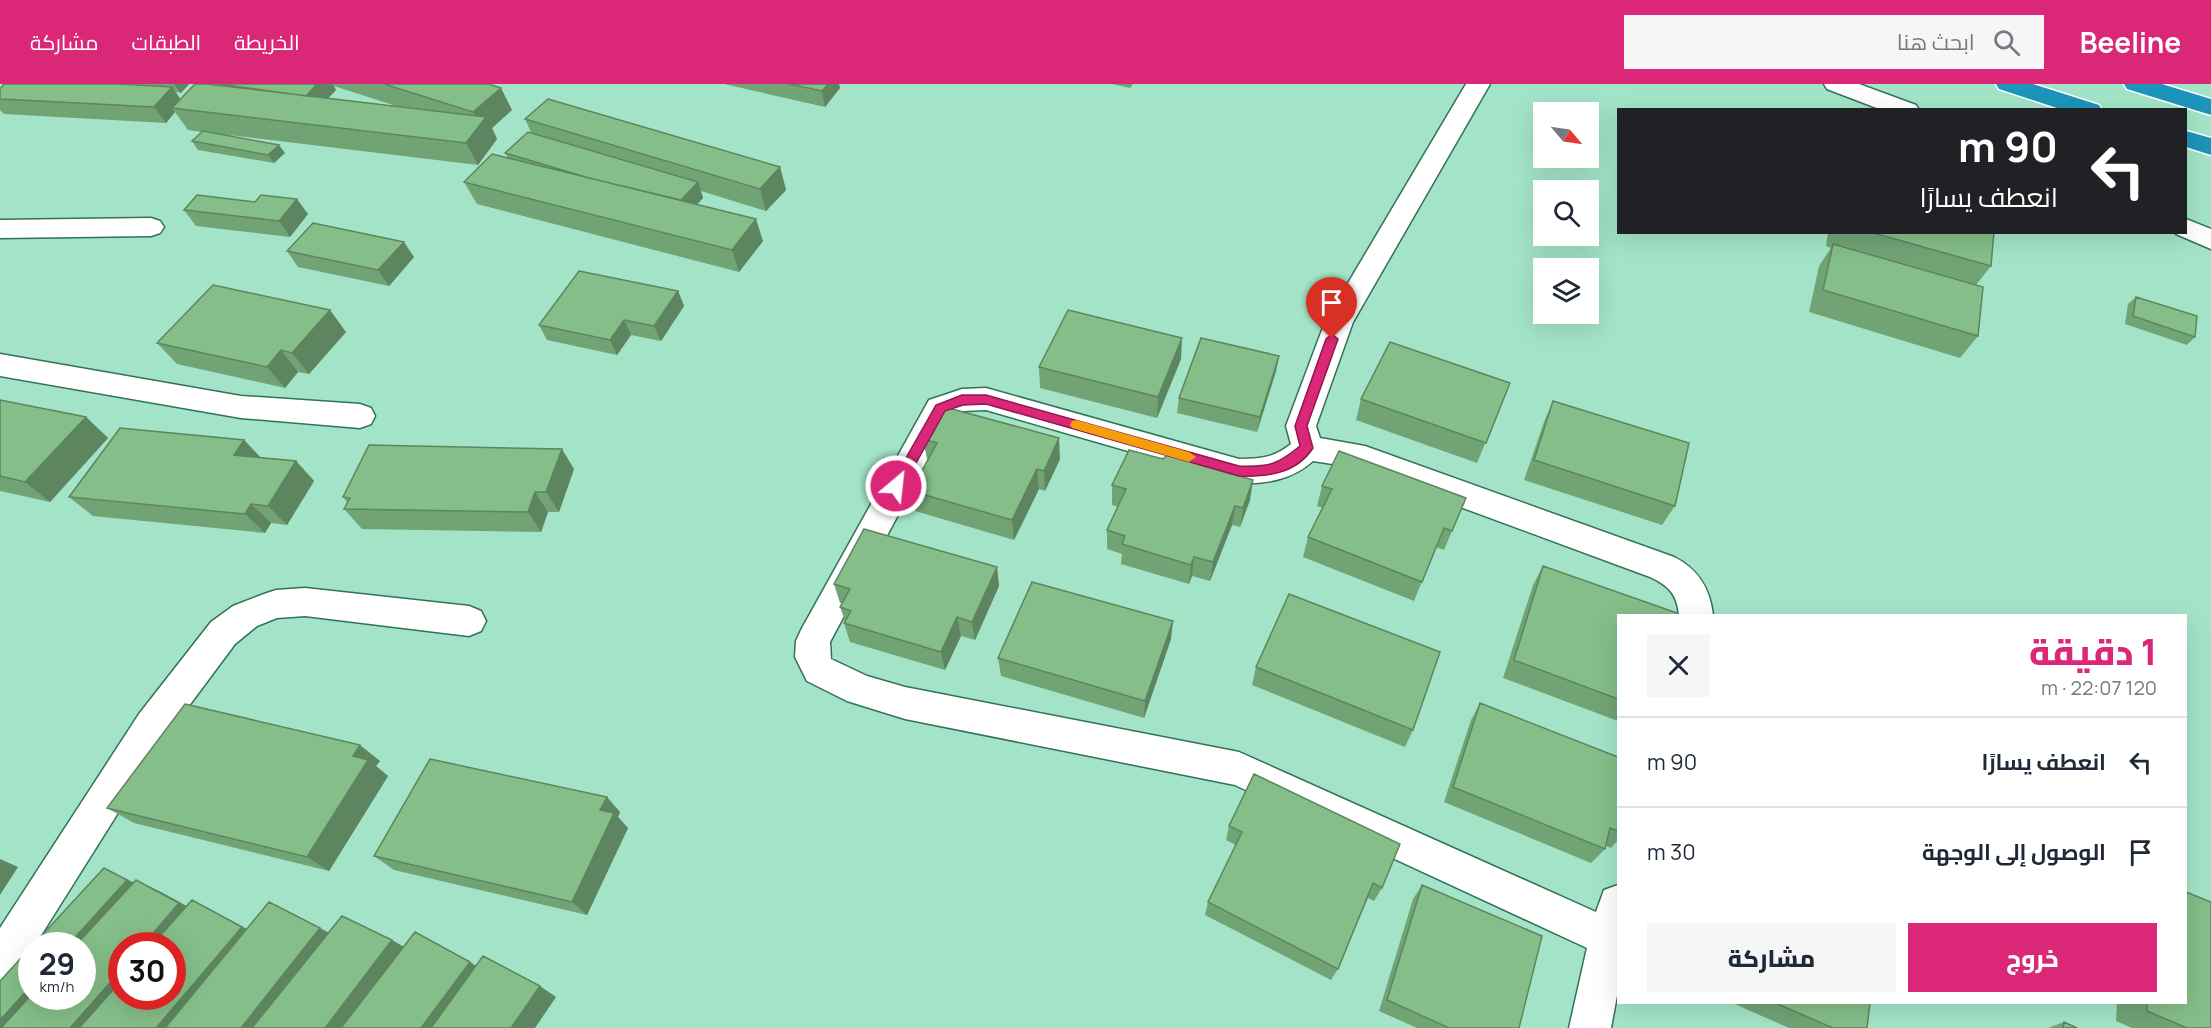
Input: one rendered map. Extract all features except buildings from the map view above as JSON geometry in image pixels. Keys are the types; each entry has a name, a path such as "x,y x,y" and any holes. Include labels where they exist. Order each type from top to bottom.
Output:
{"highway":[{"path":"2008,84 2084,108"},
{"path":"2136,84 2211,107"},
{"path":"2187,139 2211,147"}],"street":[{"path":"1307,448 1301,426 1339,322 1478,84"},
{"path":"1836,84 1902,108"},
{"path":"0,229 151,227"},
{"path":"2187,228 2211,240"},
{"path":"0,365 241,407 360,416"},
{"path":"1598,1024 1614,921 1239,769 905,703 841,682 819,670 813,657 813,640 940,408 962,400 986,399 1239,471 1267,472 1287,464 1307,448 1354,455 1679,574 1689,587 1695,603 1696,614"},
{"path":"0,964 152,726 223,633 245,616 276,604 305,602 470,621"}],"slow traffic":[{"path":"1076,425 1189,457"}],"route":[{"path":"896,486 940,408 962,400 986,399 1239,471 1267,472 1287,464 1307,448 1301,426 1332,339"}]}
